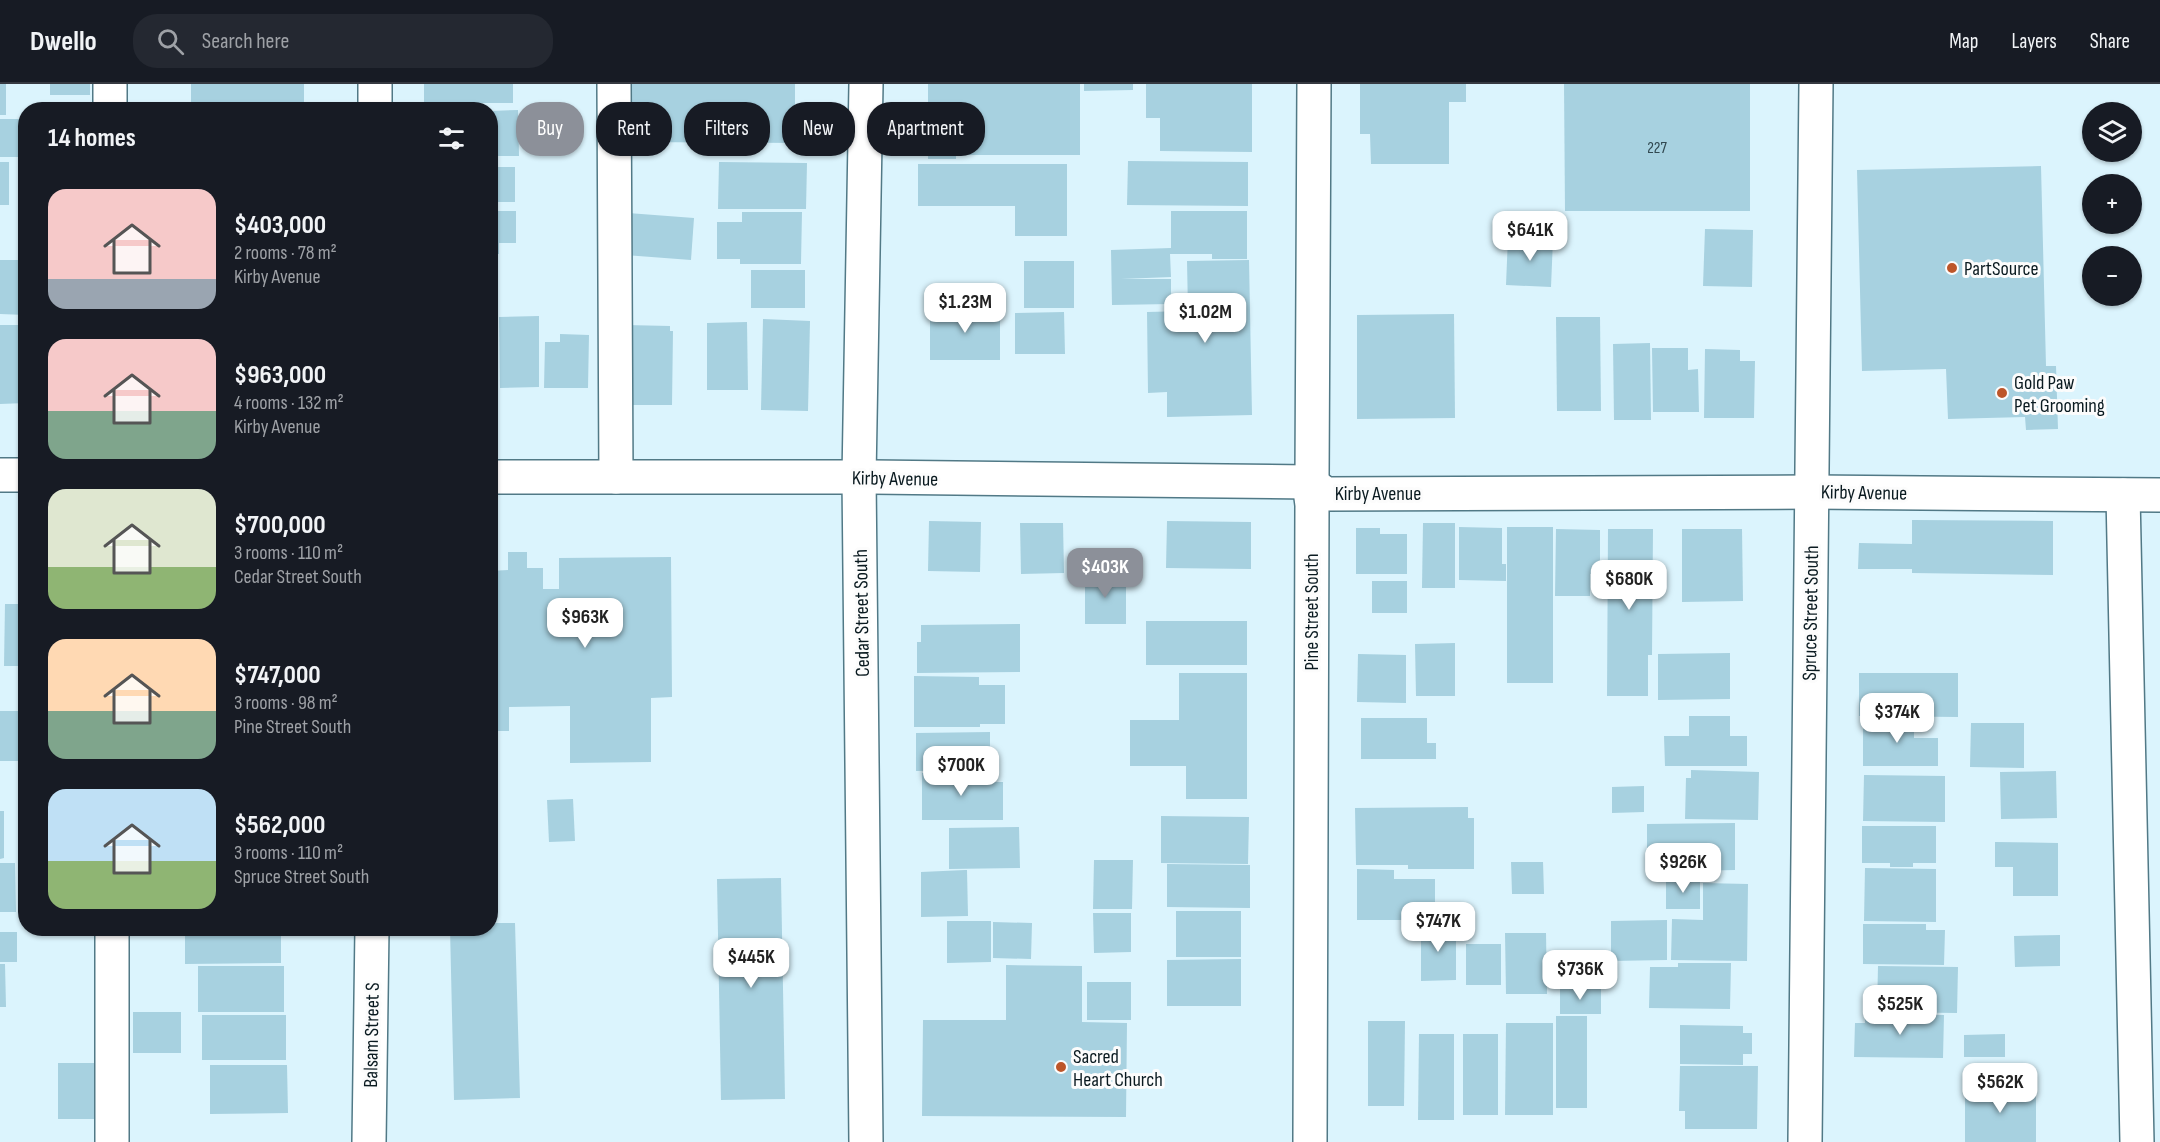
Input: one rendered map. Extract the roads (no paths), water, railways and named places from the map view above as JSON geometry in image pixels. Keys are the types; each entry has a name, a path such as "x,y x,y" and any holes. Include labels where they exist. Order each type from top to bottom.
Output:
{"street":[{"path":"110,84 110,102"},
{"path":"375,84 375,102"},
{"path":"614,84 616,477"},
{"name":"Cedar Street South","path":"866,84 859,477 866,1142"},
{"name":"Pine Street South","path":"1310,1142 1312,505 1309,482 1312,478 1314,84"},
{"name":"Spruce Street South","path":"1805,1142 1816,84"},
{"path":"0,475 18,475"},
{"name":"Kirby Avenue","path":"498,477 859,477 1309,482 1326,494 1810,492 2160,495"},
{"path":"2123,495 2137,1142"},
{"path":"112,936 112,1142"},
{"name":"Balsam Street S","path":"369,1142 372,936"}],"place":[{"name":"PartSource","path":"1952,268"},
{"name":"Gold Paw Pet Grooming","path":"2002,393"},
{"name":"Sacred Heart Church","path":"1061,1067"}]}
